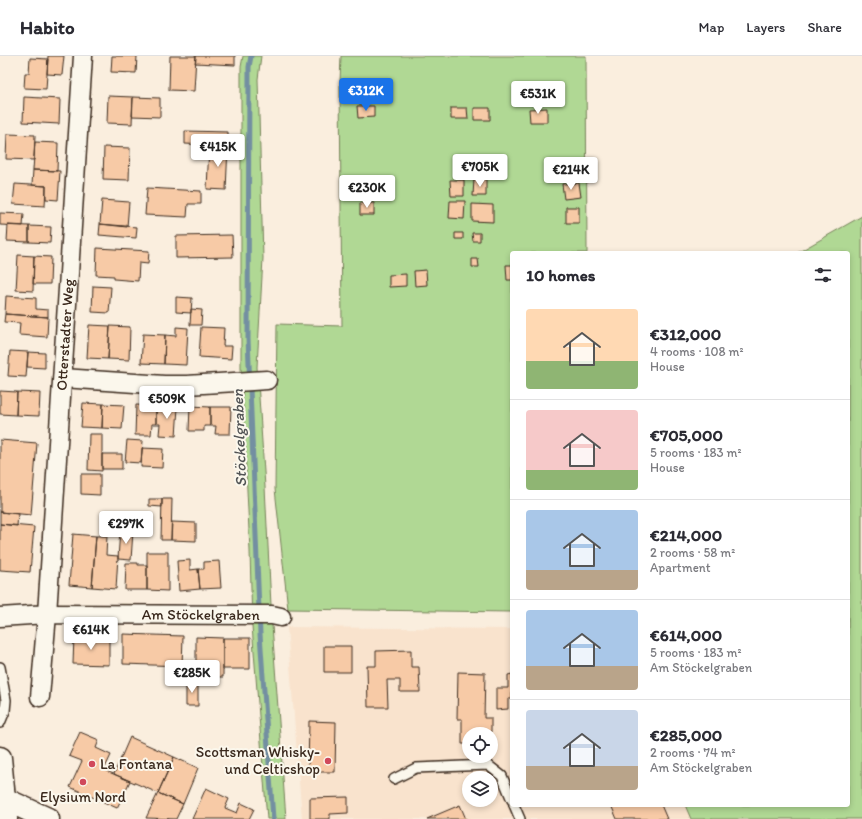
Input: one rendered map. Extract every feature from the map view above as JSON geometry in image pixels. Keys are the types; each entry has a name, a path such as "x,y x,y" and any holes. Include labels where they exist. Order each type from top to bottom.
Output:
{"street":[{"name":"Otterstadter Weg","path":"40,697 63,378 83,56"},
{"path":"63,378 164,385 187,385 256,380"},
{"path":"0,617 47,614"},
{"name":"Am Stöckelgraben","path":"47,614 277,616"},
{"path":"0,758 4,806 48,819"}],"lane":[{"path":"0,666 6,700 6,711 0,723"},
{"path":"394,779 416,768 488,765 502,776 510,795"},
{"path":"515,807 520,819"}],"shaded area":[{"path":"287,627 510,629 510,807 686,807 691,819 302,819"}],"green space":[{"path":"243,56 261,56 258,79 263,258 257,367 272,625 286,819 267,819 252,626 241,368 241,67"},
{"path":"341,56 586,56 587,251 510,251 510,612 288,609 275,489 277,324 342,326"},
{"path":"862,216 862,819 691,819 686,807 850,807 850,251 801,251"}],"building":[{"path":"48,56 64,56 62,75 47,74"},
{"path":"112,56 137,56 136,73 111,72"},
{"path":"170,56 196,56 194,91 169,90"},
{"path":"196,56 235,56 235,65 195,63"},
{"path":"30,58 48,59 46,89 24,88 25,73 29,73"},
{"path":"108,96 133,97 132,124 107,123"},
{"path":"24,97 60,99 59,124 23,122"},
{"path":"133,97 160,98 160,117 132,116"},
{"path":"357,106 374,106 374,117 358,118"},
{"path":"451,108 467,108 468,119 451,119"},
{"path":"474,108 490,108 490,120 474,120"},
{"path":"547,108 547,122 530,122 529,109"},
{"path":"185,131 228,132 228,146 185,144"},
{"path":"7,134 35,135 34,160 6,159"},
{"path":"35,142 58,143 57,171 33,170"},
{"path":"209,145 228,146 226,190 207,189"},
{"path":"104,147 130,148 129,180 103,179"},
{"path":"33,170 60,171 58,200 46,199 46,186 32,185"},
{"path":"357,177 380,177 380,194 357,194"},
{"path":"474,179 486,179 486,196 473,196"},
{"path":"450,180 464,180 464,196 451,196"},
{"path":"579,183 581,197 564,199 562,184"},
{"path":"15,184 46,186 45,206 13,204"},
{"path":"147,188 201,191 201,204 188,204 187,217 145,215"},
{"path":"102,200 129,202 127,227 100,224"},
{"path":"450,201 465,201 464,219 449,218"},
{"path":"360,203 374,203 374,215 360,215"},
{"path":"472,204 493,205 493,222 472,221"},
{"path":"566,207 579,207 579,223 566,223"},
{"path":"0,213 24,214 23,226 0,225"},
{"path":"100,224 137,227 136,238 99,235"},
{"path":"8,225 29,226 29,242 7,241"},
{"path":"29,226 51,227 50,243 29,242"},
{"path":"455,233 463,233 463,239 455,239"},
{"path":"472,233 480,233 480,241 473,241"},
{"path":"232,235 233,257 176,258 176,236"},
{"path":"97,248 149,251 148,264 139,263 138,281 114,279 114,276 96,275"},
{"path":"18,255 34,256 33,291 16,290"},
{"path":"34,256 51,257 50,284 33,284"},
{"path":"472,259 478,259 479,267 472,267"},
{"path":"506,265 510,265 510,280 507,280"},
{"path":"426,270 427,285 415,286 414,271"},
{"path":"406,274 406,286 389,287 389,275"},
{"path":"93,286 111,287 109,313 92,312"},
{"path":"6,296 36,298 36,309 48,310 48,317 5,314"},
{"path":"176,297 192,298 191,313 176,312"},
{"path":"191,309 202,310 201,325 190,325"},
{"path":"5,314 48,317 47,337 19,335 20,323 4,322"},
{"path":"89,325 110,326 108,359 87,358"},
{"path":"110,326 130,327 129,360 108,359"},
{"path":"176,327 188,328 186,365 164,364 165,335 176,336"},
{"path":"201,327 224,328 223,346 232,346 231,359 199,357"},
{"path":"143,334 165,335 164,364 141,363"},
{"path":"10,351 28,352 26,377 8,376"},
{"path":"28,352 45,353 45,368 27,367"},
{"path":"0,391 17,392 16,415 0,414"},
{"path":"17,392 40,393 39,416 16,415"},
{"path":"83,403 103,404 102,428 81,427"},
{"path":"103,404 124,405 122,429 102,428"},
{"path":"136,405 156,406 156,424 152,424 151,435 135,435"},
{"path":"156,406 178,407 176,436 159,435 160,424 156,424"},
{"path":"190,406 210,407 210,426 204,426 204,431 189,431"},
{"path":"210,407 231,407 230,434 215,434 216,426 210,426"},
{"path":"89,434 102,434 102,471 88,470"},
{"path":"0,440 37,443 31,515 0,512"},
{"path":"127,440 143,441 141,463 125,462"},
{"path":"142,448 163,449 162,468 141,467"},
{"path":"102,454 122,454 122,469 102,469"},
{"path":"81,474 100,474 100,495 81,494"},
{"path":"149,499 162,499 162,507 149,506"},
{"path":"162,499 172,499 171,540 161,540"},
{"path":"0,512 18,514 17,526 0,524"},
{"path":"172,522 196,523 196,541 171,540"},
{"path":"0,524 34,527 30,572 0,570"},
{"path":"120,530 133,531 131,560 118,559"},
{"path":"73,534 96,536 92,587 69,585"},
{"path":"96,536 107,536 106,555 118,556 116,589 92,587"},
{"path":"147,552 168,552 168,591 147,590"},
{"path":"190,560 190,570 198,569 200,589 179,591 177,561"},
{"path":"219,561 221,588 200,589 198,569 204,569 204,562"},
{"path":"126,563 147,565 147,590 125,590"},
{"path":"123,634 183,636 182,666 123,664"},
{"path":"74,636 109,637 109,665 73,664"},
{"path":"196,637 223,638 223,677 203,677 204,669 196,669"},
{"path":"223,638 250,638 250,669 223,669"},
{"path":"324,646 351,646 351,672 324,672"},
{"path":"411,650 411,667 419,667 420,692 400,692 400,680 387,680 388,707 368,707 367,666 376,666 376,651"},
{"path":"458,672 485,673 484,718 491,718 491,727 462,727 462,719 457,719"},
{"path":"510,674 510,699 508,699 508,709 496,710 496,688 508,688 508,675"},
{"path":"186,682 198,682 198,706 186,706"},
{"path":"309,721 336,722 335,772 308,772"},
{"path":"80,732 99,740 96,748 111,755 104,770 130,781 117,808 70,787 82,761 69,756"},
{"path":"130,737 174,757 158,793 114,774"},
{"path":"174,757 198,768 183,804 158,793"},
{"path":"206,788 229,799 225,808 237,813 241,803 254,809 249,819 192,819"},
{"path":"158,793 183,804 176,819 146,818"},
{"path":"348,797 348,813 330,814 330,819 310,819 310,798"},
{"path":"460,805 466,819 427,819"},
{"path":"612,807 662,807 667,819 617,819"}],"waterway":[{"name":"Stöckelgraben","path":"251,56 249,67 248,339 260,634 273,819"}],"place":[{"name":"Scottsman Whisky- und Celticshop","path":"328,761"},
{"name":"La Fontana","path":"92,764"},
{"name":"Elysium Nord","path":"83,782"}]}
